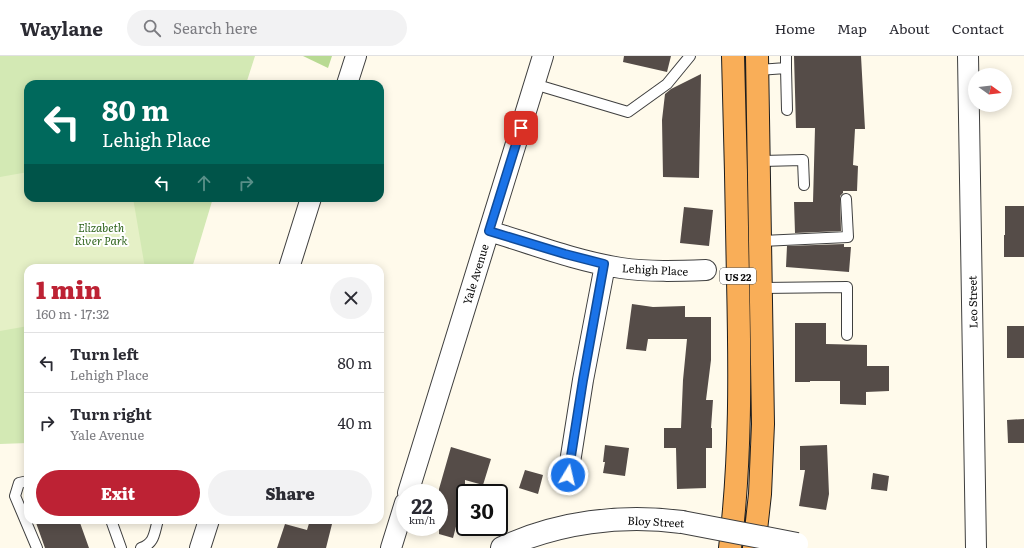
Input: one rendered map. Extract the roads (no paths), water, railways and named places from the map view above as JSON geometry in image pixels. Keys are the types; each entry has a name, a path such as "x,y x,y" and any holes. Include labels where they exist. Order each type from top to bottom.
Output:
{"highway":[{"name":"US 22","path":"730,548 738,468 739,408 739,320 734,56"},
{"name":"US 22","path":"754,548 760,494 763,424 757,63"}],"street":[{"path":"348,80 356,56"},
{"name":"Yale Avenue","path":"411,484 543,56"},
{"name":"Leo Street","path":"968,56 976,548"},
{"path":"290,264 310,202"},
{"name":"Lehigh Place","path":"489,231 604,264 653,271 706,270"},
{"path":"568,475 604,264"},
{"name":"Bloy Street","path":"502,548 534,536 578,524 600,521 643,519 682,522 804,546"},
{"path":"200,548 208,524"},
{"path":"391,548 396,532"}],"lane":[{"path":"534,84 628,112 667,84 690,56"},
{"path":"786,56 787,110"},
{"path":"757,63 786,68"},
{"path":"759,161 803,160 804,185"},
{"path":"760,240 848,236 846,199"},
{"path":"761,288 847,287 847,335"},
{"path":"24,482 20,483 15,496 24,517"},
{"path":"27,524 37,548"},
{"path":"112,524 121,548"},
{"path":"141,548 152,542 157,524"}],"park label":[{"name":"Elizabeth River Park","path":"101,233"}]}
